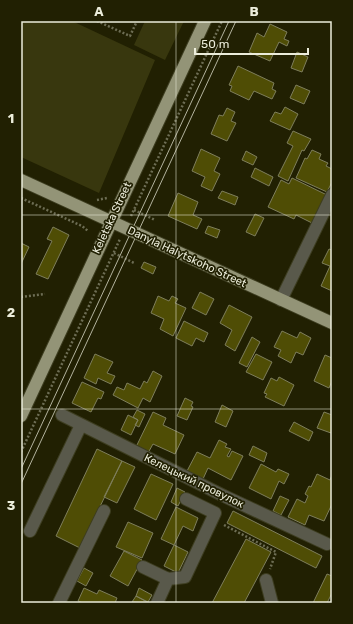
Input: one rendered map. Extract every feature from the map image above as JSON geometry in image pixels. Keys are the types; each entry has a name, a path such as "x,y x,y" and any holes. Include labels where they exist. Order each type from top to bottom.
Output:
{"main road":[{"name":"Keletska Street","path":"21,416 110,222 205,21"},
{"name":"Danyla Halytskoho Street","path":"21,180 332,323"}],"street":[{"path":"281,300 332,195"},
{"name":"Келецький провулок","path":"62,415 224,496 327,544"},
{"path":"30,531 81,425"},
{"path":"143,567 168,579 185,577 224,496"},
{"path":"186,500 214,516"},
{"path":"59,603 104,511"},
{"path":"157,603 168,579"},
{"path":"266,580 272,603"}],"path":[{"path":"97,21 130,36 137,21"},
{"path":"21,198 82,226 88,231"},
{"path":"95,200 107,198"},
{"path":"134,210 155,220"},
{"path":"114,254 134,263"},
{"path":"21,297 45,294"},
{"path":"214,516 276,552 266,580"}],"shaded area":[{"path":"21,21 72,21 155,60 99,193 21,157"},
{"path":"145,21 184,21 165,60 134,45"}],"building":[{"path":"270,24 287,32 284,39 289,41 287,46 279,42 270,61 249,52 257,33 264,37"},
{"path":"297,52 308,57 302,72 291,68"},
{"path":"238,66 274,83 272,89 276,91 272,99 254,91 249,100 230,91 232,86 229,85"},
{"path":"296,85 310,91 304,104 290,98"},
{"path":"285,107 298,114 290,130 270,121 275,112 281,114"},
{"path":"227,108 235,112 231,121 236,123 227,141 211,134 219,115 223,116"},
{"path":"293,131 311,139 304,151 302,150 288,181 278,176 293,146 287,143"},
{"path":"201,149 220,158 214,171 220,174 212,191 201,186 205,177 192,171"},
{"path":"312,150 321,154 319,159 328,163 326,166 332,169 332,182 327,192 296,178 305,158 307,159"},
{"path":"246,151 257,157 253,165 242,160"},
{"path":"255,168 273,177 269,186 251,177"},
{"path":"292,178 327,195 314,224 296,215 294,219 268,207 281,180 289,184"},
{"path":"222,191 238,197 235,205 218,198"},
{"path":"178,193 198,202 193,215 202,219 197,229 168,216"},
{"path":"255,214 264,218 255,236 246,232"},
{"path":"208,226 220,230 217,238 205,233"},
{"path":"53,227 69,235 48,279 36,274 52,241 47,239"},
{"path":"21,243 29,247 21,264"},
{"path":"329,249 332,250 332,291 321,286 330,266 322,263"},
{"path":"144,262 156,267 153,274 141,268"},
{"path":"200,292 214,299 206,315 192,308"},
{"path":"158,296 169,301 172,296 178,299 175,303 186,308 173,336 160,329 164,319 151,313"},
{"path":"229,305 252,317 235,351 225,345 232,330 220,323"},
{"path":"184,321 208,333 204,342 196,338 192,346 176,338"},
{"path":"282,331 297,338 300,332 311,338 303,355 296,352 291,363 278,356 281,350 274,347"},
{"path":"252,337 260,342 247,367 239,363"},
{"path":"95,354 113,362 107,373 115,376 111,384 98,378 96,384 84,378"},
{"path":"256,354 272,362 263,380 246,372"},
{"path":"325,355 332,358 332,381 329,388 314,381"},
{"path":"153,371 162,376 150,402 143,398 138,408 113,395 117,387 124,390 127,383 140,389 144,381 147,383"},
{"path":"279,377 294,385 284,406 265,397 267,394 264,393 271,378 277,381"},
{"path":"82,382 104,392 101,399 98,398 91,412 72,403"},
{"path":"185,398 193,402 191,406 193,407 187,420 177,416"},
{"path":"222,405 233,411 226,427 215,422"},
{"path":"137,410 145,414 139,427 135,425 138,420 133,417"},
{"path":"153,412 166,418 163,425 184,435 175,454 153,444 148,453 136,447"},
{"path":"324,412 332,415 331,433 317,428"},
{"path":"128,415 138,420 131,435 121,430"},
{"path":"294,422 313,432 309,441 289,431"},
{"path":"219,440 227,444 225,447 231,449 227,456 229,457 232,451 243,456 231,480 208,468 203,479 187,471 197,452 210,458"},
{"path":"253,446 267,453 264,462 249,455"},
{"path":"97,449 122,461 80,548 56,536"},
{"path":"122,461 135,467 117,503 104,497"},
{"path":"261,464 276,472 278,469 289,474 284,484 279,481 271,499 249,488"},
{"path":"151,474 173,484 156,520 134,509"},
{"path":"317,474 330,480 332,475 332,504 324,521 309,515 305,525 288,517 297,499 305,503 308,496 305,494 309,486 311,487"},
{"path":"177,488 185,492 178,506 171,502"},
{"path":"280,496 289,500 281,515 273,511"},
{"path":"176,507 198,518 193,531 183,526 174,545 161,539"},
{"path":"233,511 322,556 316,568 227,523"},
{"path":"128,522 153,533 142,558 116,547"},
{"path":"246,539 271,552 244,603 212,603"},
{"path":"174,545 188,552 178,573 164,566"},
{"path":"124,551 142,560 128,586 110,576"},
{"path":"84,568 93,573 86,586 77,581"},
{"path":"327,574 332,576 332,593 327,603 313,603"},
{"path":"84,588 97,594 99,590 117,598 115,603 83,603 78,601"},
{"path":"139,588 152,595 148,602 136,596"},
{"path":"136,596 147,602 147,603 132,602"}],"tram line":[{"path":"21,469 229,21"},
{"path":"21,484 236,21"}]}
